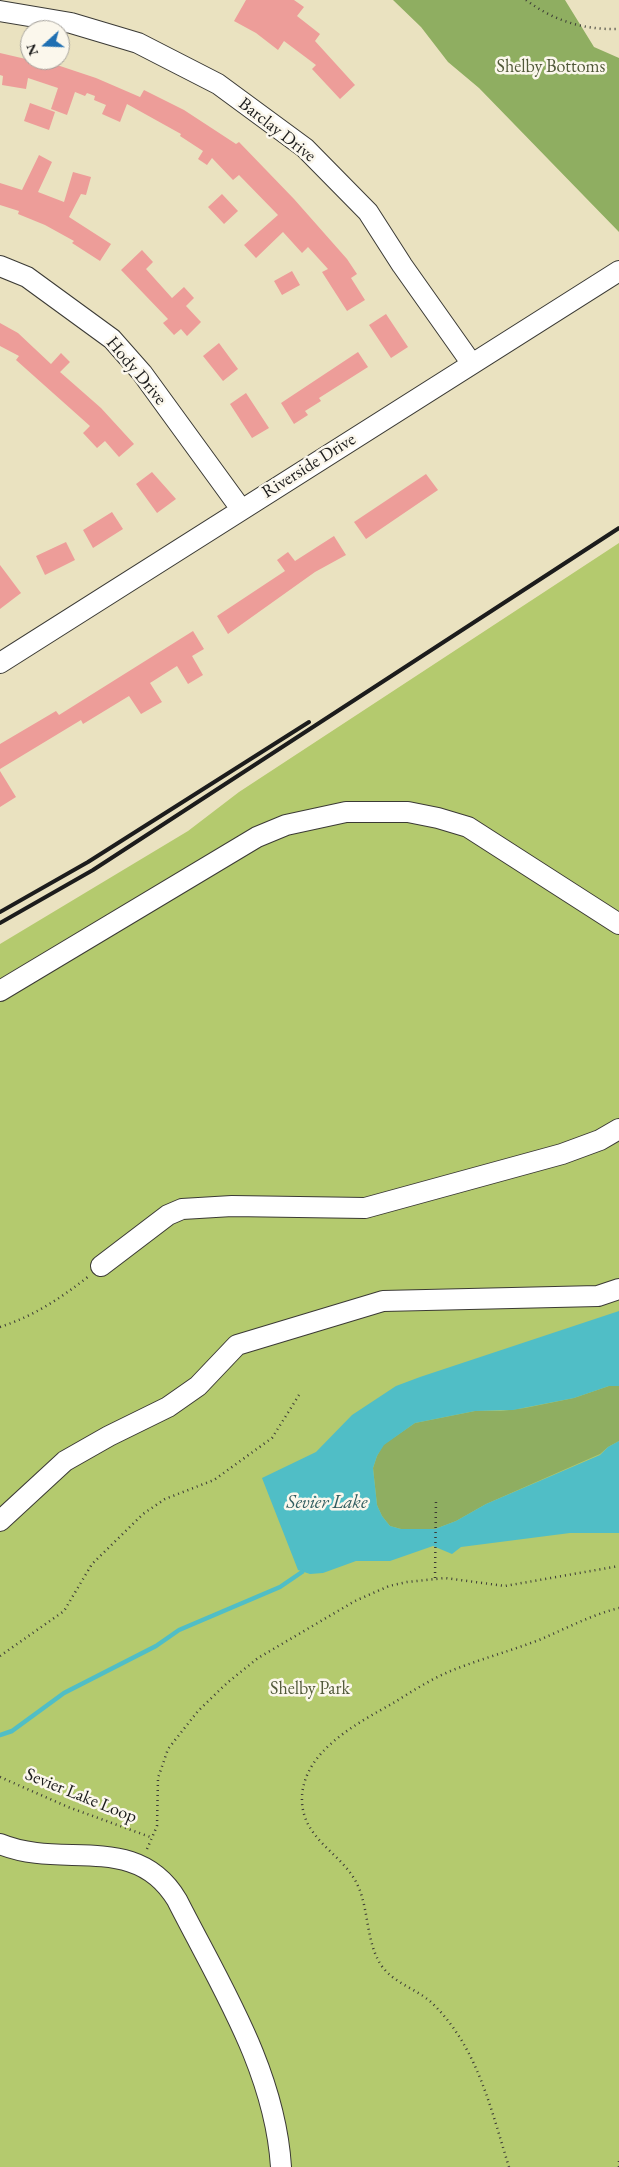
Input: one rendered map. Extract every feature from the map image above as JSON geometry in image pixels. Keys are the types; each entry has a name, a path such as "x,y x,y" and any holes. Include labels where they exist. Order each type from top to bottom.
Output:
{"street":[{"name":"Barclay Drive","path":"0,11 71,23 138,43 218,84 305,148 368,212 402,265 472,364"},
{"name":"Hody Drive","path":"0,266 27,277 112,339 142,373 241,509"},
{"name":"Riverside Drive","path":"0,663 619,272"},
{"path":"0,991 257,837 293,823 346,812 408,812 468,827 619,924"},
{"path":"100,1266 168,1215 182,1209 232,1206 365,1208 562,1154 600,1140 619,1129"},
{"path":"0,1521 65,1462 101,1440 168,1407 198,1386 237,1345 384,1301 598,1296 619,1289"},
{"path":"0,1844 36,1853 113,1857 139,1864 161,1878 177,1900 250,2046 264,2080 274,2115 281,2167"}],"path":[{"path":"526,0 558,21 605,29 619,29"},
{"path":"0,1327 40,1311 61,1298 100,1266"},
{"path":"0,1656 64,1611 92,1564 143,1514 165,1499 214,1480 272,1438 299,1395"},
{"path":"436,1499 434,1553 436,1578"},
{"path":"139,1864 153,1838 157,1826 158,1778 164,1756 198,1711 227,1683 258,1658 354,1601 389,1586 436,1578 505,1586 619,1566"},
{"path":"509,2167 473,2061 461,2039 435,2006 424,1996 392,1977 381,1964 374,1949 362,1895 356,1881 341,1861 317,1839 306,1821 303,1808 303,1787 311,1768 325,1749 362,1721 416,1689 452,1670 619,1608"},
{"name":"Sevier Lake Loop","path":"0,1777 68,1807 153,1838"},
{"path":"619,2161 619,2167"}],"green space":[{"name":"Shelby Bottoms","path":"393,0 565,0 594,47 619,58 619,232 479,88 448,62 421,27"},
{"name":"Shelby Park","path":"619,543 619,2167 0,2167 0,944 188,831 239,792"},
{"path":"609,1386 619,1386 619,1441 600,1454 486,1504 456,1521 435,1529 401,1529 390,1526 382,1516 377,1505 373,1468 377,1456 383,1445 415,1423 475,1411 501,1411 525,1408 574,1398"}],"water":[{"name":"Sevier Lake","path":"619,1311 619,1386 609,1386 574,1398 513,1410 475,1411 415,1423 384,1445 377,1456 373,1468 377,1505 382,1516 390,1526 401,1529 435,1529 456,1521 486,1504 600,1455 608,1447 619,1441 619,1533 570,1533 461,1547 452,1554 433,1546 390,1561 356,1561 323,1573 310,1574 298,1570 262,1478 316,1452 352,1415 396,1386"}],"building":[{"path":"246,0 294,0 304,7 297,16 320,34 315,41 355,85 340,99 312,69 316,65 284,41 278,50 256,33 234,21"},
{"path":"0,53 20,58 20,70 70,69 140,97 144,90 184,110 236,144 239,142 294,199 347,259 357,274 351,278 365,300 347,311 322,272 328,269 308,247 302,253 283,232 256,258 244,245 278,215 239,175 233,180 212,158 207,165 198,159 203,151 180,136 181,134 127,104 120,122 102,114 106,105 94,100 95,96 87,93 85,96 75,92 67,115 51,109 58,88 28,78 26,89 2,85 3,76 0,75"},
{"path":"30,103 55,112 49,130 24,121"},
{"path":"39,155 52,162 38,192 64,202 73,172 91,177 86,195 81,194 69,217 111,244 100,261 72,243 74,241 45,225 18,214 19,211 0,205 0,183 22,190"},
{"path":"222,194 238,211 224,224 208,207"},
{"path":"142,250 153,262 146,269 172,298 184,287 194,298 186,306 201,322 187,336 181,329 174,335 163,323 168,319 121,270"},
{"path":"292,271 300,285 282,295 274,281"},
{"path":"386,314 408,347 391,358 369,325"},
{"path":"0,323 18,333 51,364 61,353 70,362 60,372 101,408 134,444 119,457 105,441 97,448 83,433 90,426 16,360 19,356 0,346"},
{"path":"219,343 238,369 223,381 203,356"},
{"path":"358,352 368,367 319,398 321,401 305,411 308,415 294,424 281,403"},
{"path":"246,393 269,428 252,438 230,404"},
{"path":"152,472 176,499 157,513 136,484"},
{"path":"426,474 438,490 366,539 354,522"},
{"path":"112,512 123,529 93,548 83,530"},
{"path":"334,536 346,555 315,572 228,634 217,616 285,571 277,560 288,552 295,561"},
{"path":"66,542 75,560 45,575 36,556"},
{"path":"0,565 21,593 0,609"},
{"path":"193,631 204,649 192,656 203,675 188,684 177,666 150,683 162,702 141,714 129,696 83,724 81,720 0,769 0,744 56,711 59,715"},
{"path":"0,771 16,797 0,807"}],"waterway":[{"path":"0,1735 12,1731 64,1693 156,1646 179,1630 280,1587 302,1572"}],"railway":[{"path":"0,923 93,870 619,528"},
{"path":"0,912 88,862 309,722"}]}
